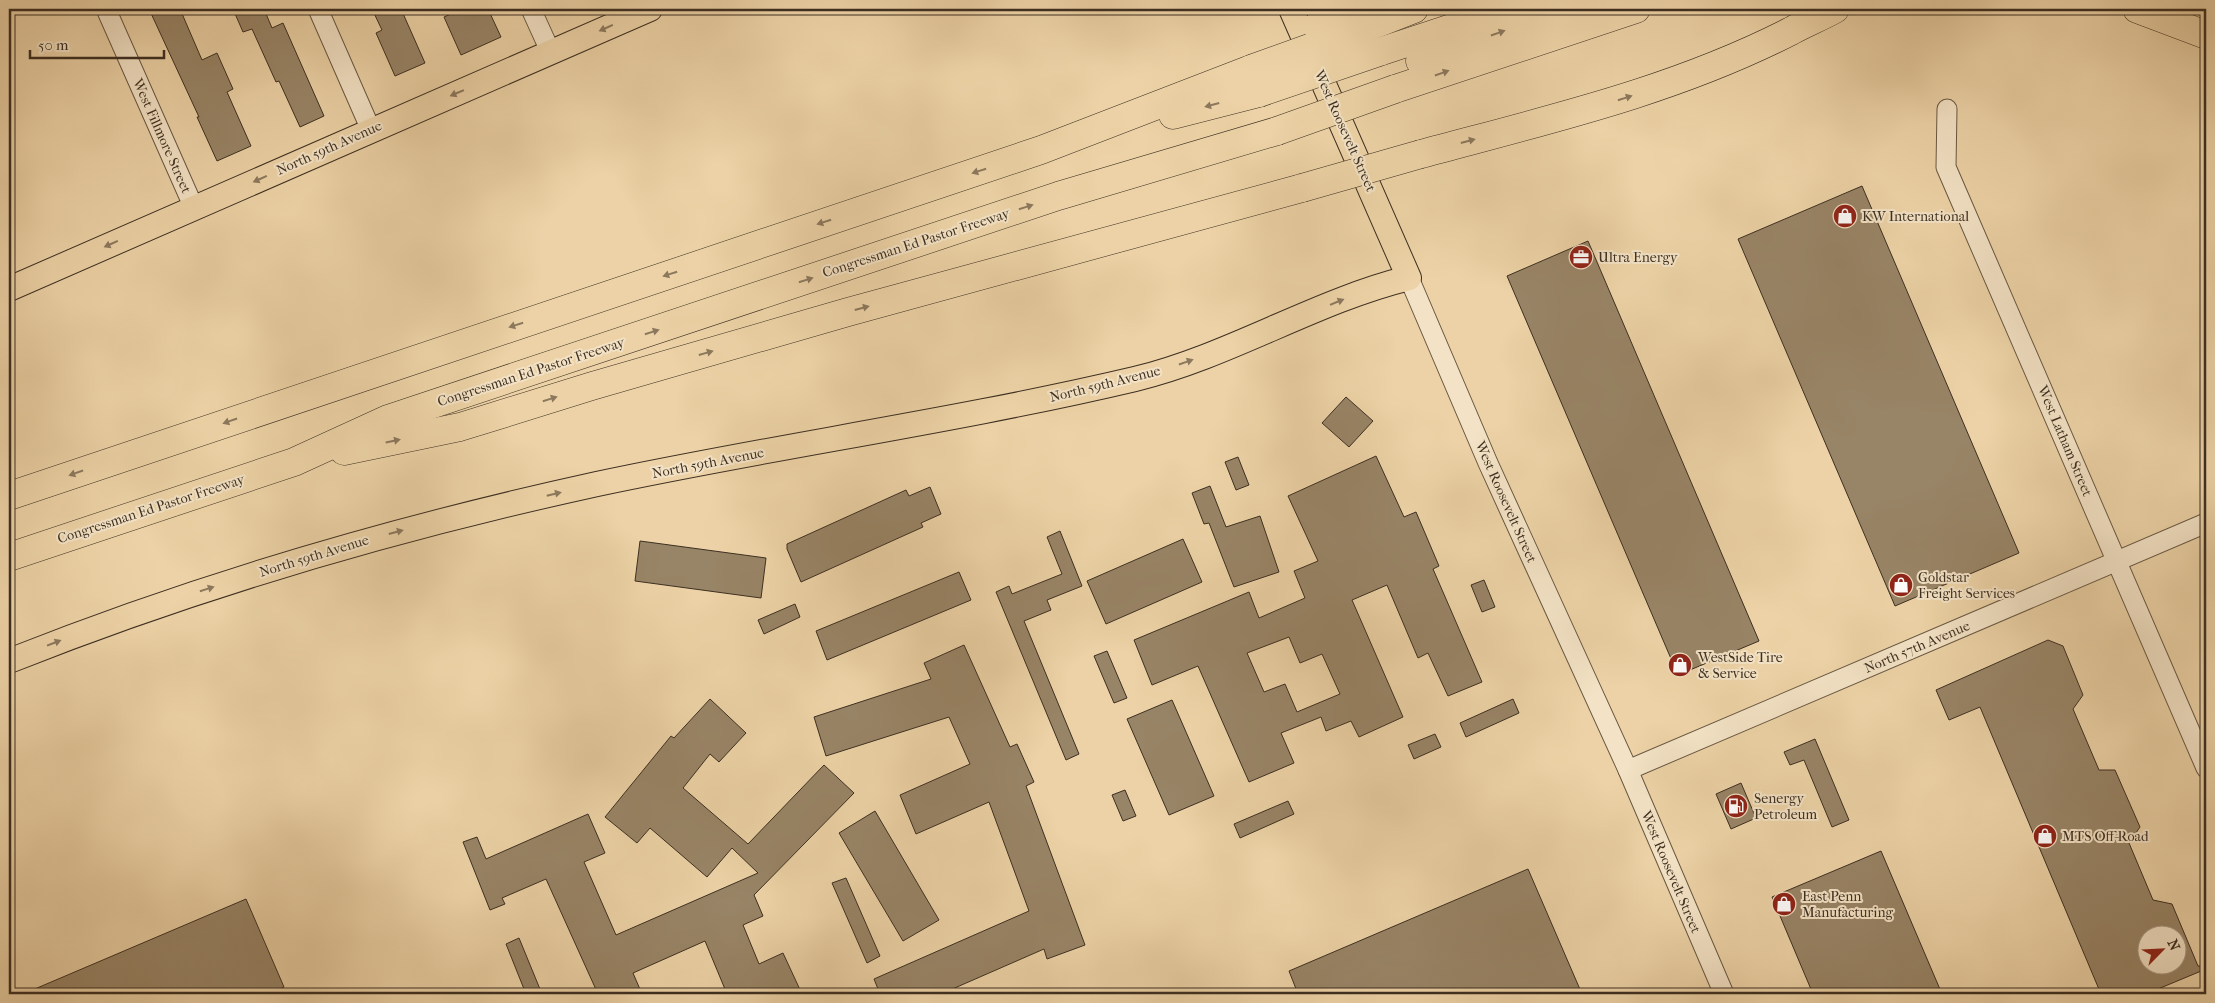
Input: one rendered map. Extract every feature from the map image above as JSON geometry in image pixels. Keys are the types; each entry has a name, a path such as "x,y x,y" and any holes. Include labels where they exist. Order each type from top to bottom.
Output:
{"highway":[{"path":"1260,92 1363,15 1414,9"},
{"path":"1387,71 1509,9"},
{"path":"1041,150 1260,92 1387,71 1568,9"},
{"path":"9,496 1041,150 1260,92 1387,71 1636,9"},
{"path":"294,462 460,427 592,386 848,312 1605,104 1655,88 1752,51 1835,9"},
{"path":"2137,9 2206,35"},
{"name":"Congressman Ed Pastor Freeway","path":"9,556 294,462 388,420 1058,196 1260,92"}],"main road":[{"name":"North 59th Avenue","path":"9,289 650,9"},
{"name":"West Roosevelt Street","path":"1291,9 1409,278"},
{"name":"North 59th Avenue","path":"9,661 98,626 180,598 322,552 419,526 600,484 941,419 1140,378 1221,350 1378,285 1409,278"}],"street":[{"name":"West Fillmore Street","path":"106,9 194,208"},
{"path":"318,9 371,130"},
{"path":"531,9 551,53"},
{"name":"West Latham Street","path":"1947,109 1946,167 2206,768"},
{"name":"West Roosevelt Street","path":"1409,278 1488,463 1628,770 1724,994"},
{"name":"North 57th Avenue","path":"1628,770 2206,523"}],"building":[{"path":"149,9 180,9 202,60 217,53 233,89 227,92 251,146 217,161 197,117 199,117"},
{"path":"233,9 264,9 272,28 283,23 324,116 300,127 279,81 276,82 252,29 243,32"},
{"path":"372,9 401,9 425,63 395,76 376,33 382,30"},
{"path":"462,9 488,9 501,37 461,55 444,17"},
{"path":"1862,186 2019,553 1895,606 1738,239"},
{"path":"1588,241 1759,641 1678,675 1507,276"},
{"path":"1346,397 1373,421 1349,447 1322,423"},
{"path":"1376,456 1404,517 1416,512 1439,566 1433,569 1482,682 1448,696 1428,653 1418,658 1387,585 1352,600 1403,717 1359,737 1351,721 1326,731 1321,717 1281,733 1294,763 1249,782 1198,666 1152,685 1134,640 1249,592 1259,618 1305,598 1294,571 1318,561 1288,496","holes":["1289,637 1300,663 1322,654 1340,694 1297,712 1285,684 1264,692 1247,653"]},
{"path":"1238,457 1249,485 1236,490 1225,462"},
{"path":"1210,486 1226,527 1260,516 1279,572 1234,587 1209,523 1204,524 1192,493"},
{"path":"930,487 941,514 921,523 923,527 801,582 787,549 787,544 906,490 909,496"},
{"path":"1060,531 1082,586 1047,600 1051,610 1024,621 1079,754 1066,760 996,592 1009,586 1012,594 1062,574 1047,537"},
{"path":"1183,539 1202,582 1106,624 1087,581"},
{"path":"640,541 766,558 761,598 635,581"},
{"path":"959,572 971,600 827,660 816,631"},
{"path":"1484,580 1495,607 1482,612 1471,585"},
{"path":"795,604 800,617 764,634 758,620"},
{"path":"2048,640 2063,646 2083,695 2073,709 2099,770 2115,770 2140,827 2129,843 2153,900 2172,904 2181,926 2138,926 2138,976 2188,976 2188,942 2198,966 2206,966 2206,969 2146,994 2101,994 1980,707 1949,720 1936,690"},
{"path":"964,645 1010,747 1017,744 1034,782 1026,786 1085,945 1047,959 1044,949 941,994 880,994 874,979 1029,911 989,802 916,834 900,795 970,764 949,717 826,756 814,717 931,679 924,663"},
{"path":"1107,651 1127,698 1114,703 1094,656"},
{"path":"710,699 746,733 719,762 710,754 683,788 748,844 824,765 854,793 754,895 763,916 743,925 759,964 783,953 802,994 727,994 705,941 633,973 642,994 598,994 546,879 502,898 505,904 490,910 463,842 477,837 486,859 588,814 605,853 584,862 616,935 758,873 732,848 707,877 650,828 637,843 605,817 671,736 674,738"},
{"path":"1513,699 1519,713 1466,737 1460,723"},
{"path":"1172,700 1214,796 1169,815 1127,719"},
{"path":"1435,734 1441,747 1414,759 1408,745"},
{"path":"1815,739 1849,820 1832,827 1804,760 1790,765 1784,752"},
{"name":"Senergy Petroleum","path":"1741,783 1756,818 1731,829 1716,794"},
{"path":"1125,790 1136,816 1123,821 1112,795"},
{"path":"1288,801 1294,814 1240,838 1234,824"},
{"path":"875,811 939,920 903,941 839,833"},
{"path":"1881,851 1942,994 1813,994 1772,897"},
{"path":"1528,869 1582,994 1298,994 1289,971"},
{"path":"846,878 880,956 867,963 832,883"},
{"path":"246,899 284,987 267,994 23,994"},
{"path":"519,938 542,994 526,994 506,944"}],"place":[{"name":"KW International","path":"1845,216"},
{"name":"Ultra Energy","path":"1581,257"},
{"name":"Goldstar Freight Services","path":"1901,585"},
{"name":"WestSide Tire & Service","path":"1680,665"},
{"name":"Senergy Petroleum","path":"1736,806"},
{"name":"MTS Off-Road","path":"2045,836"},
{"name":"East Penn Manufacturing","path":"1784,904"}]}
